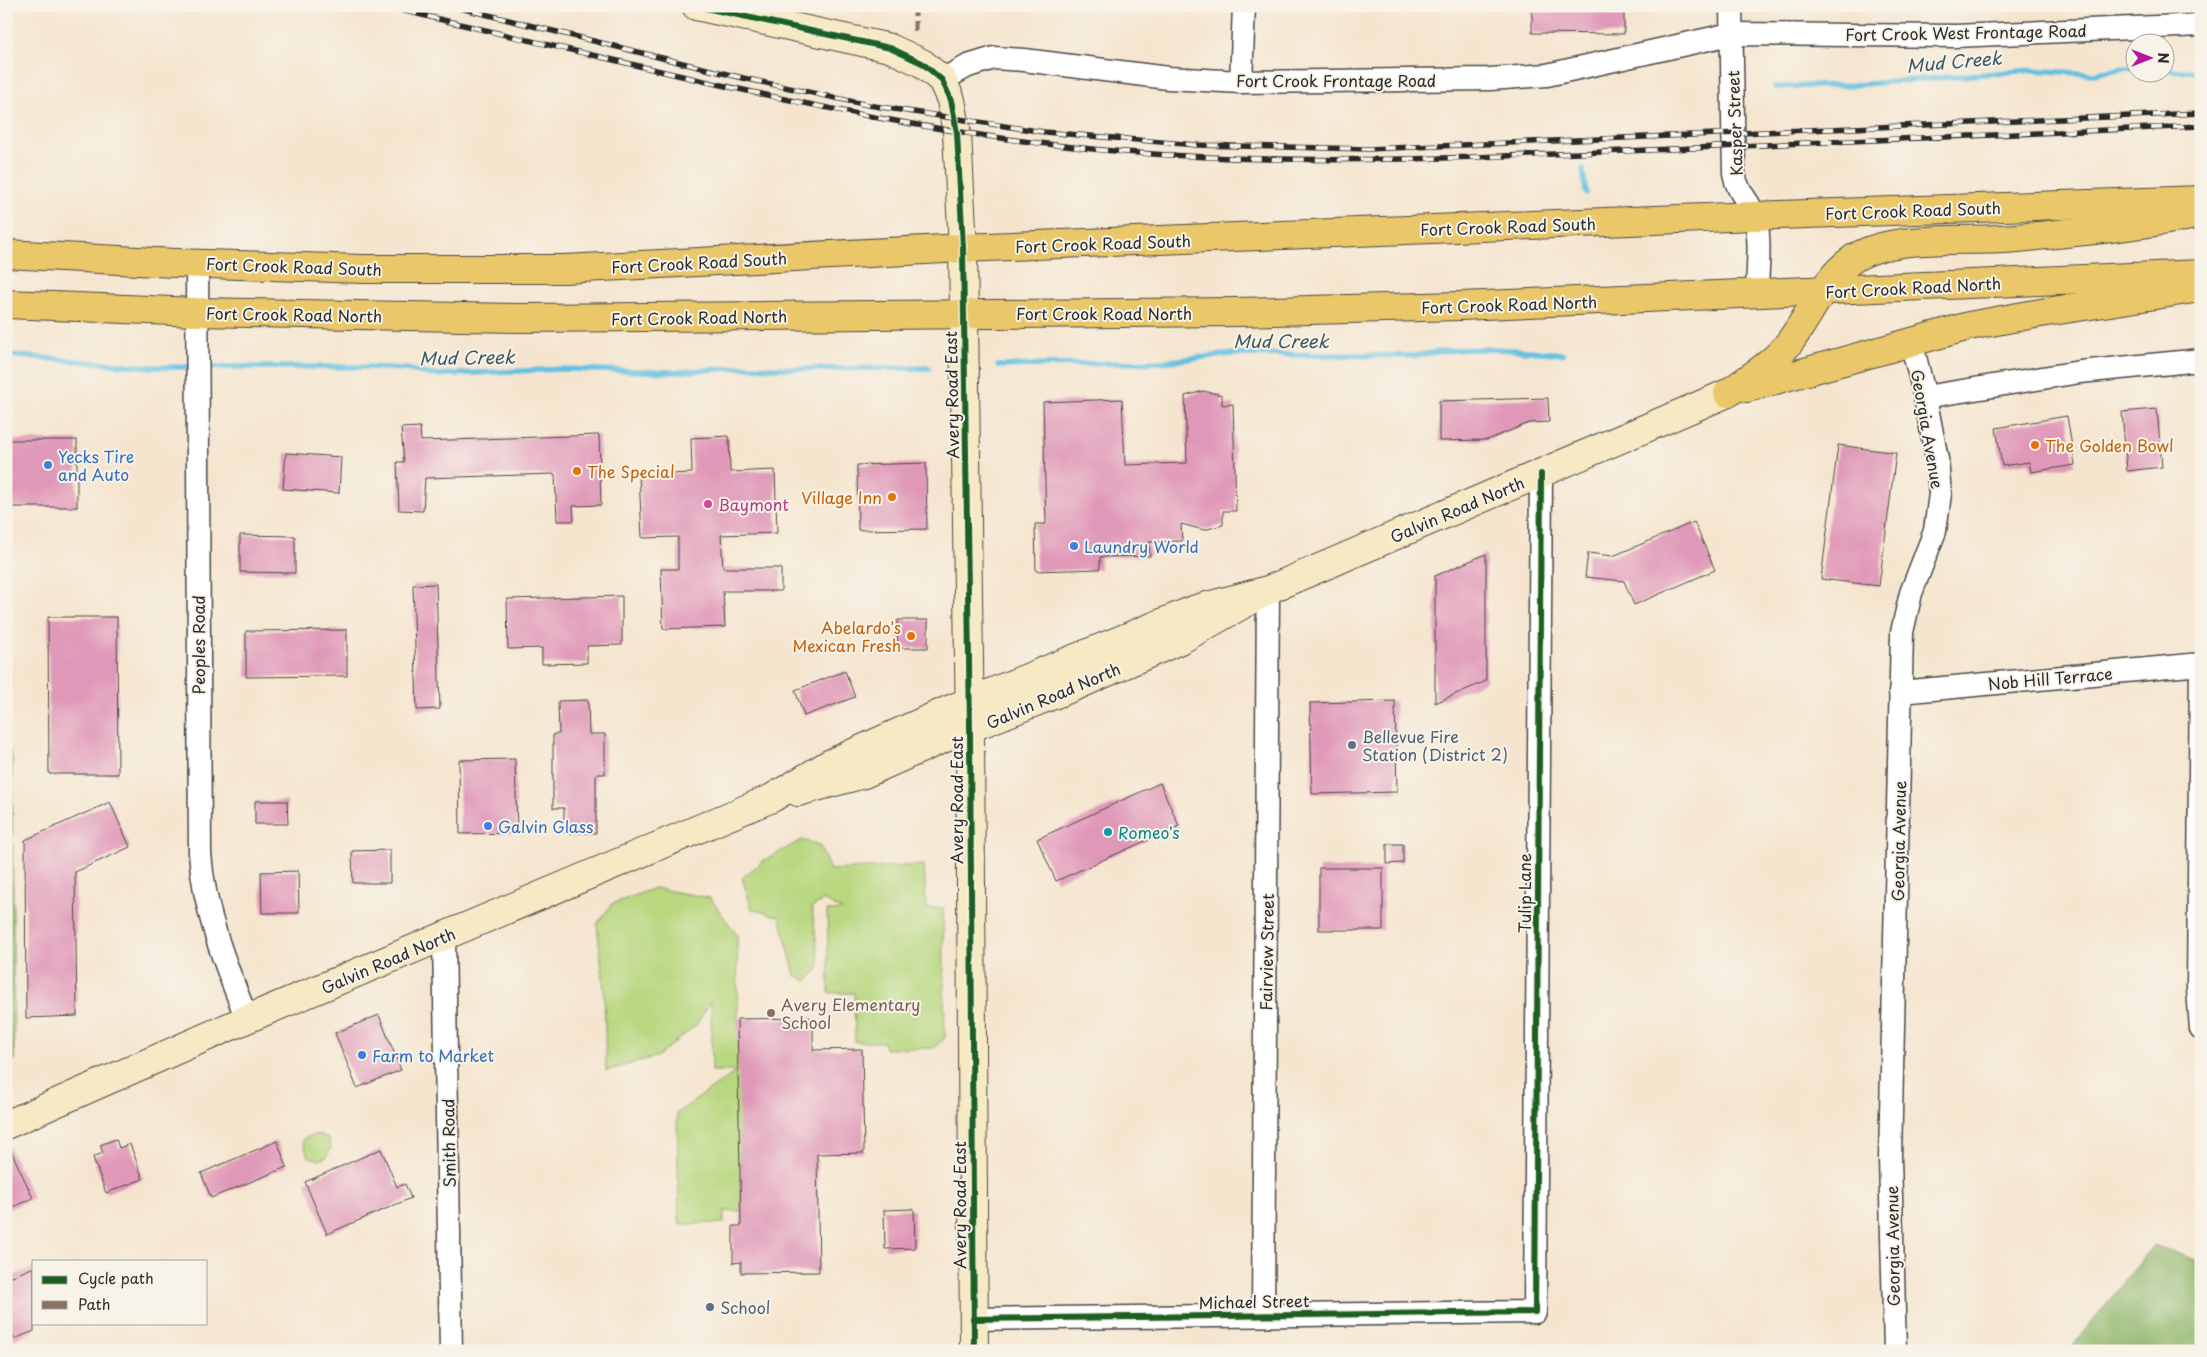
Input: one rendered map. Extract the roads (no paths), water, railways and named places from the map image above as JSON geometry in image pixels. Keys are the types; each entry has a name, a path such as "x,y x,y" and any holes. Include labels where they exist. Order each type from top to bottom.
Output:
{"main road":[{"path":"696,6 890,48 922,63 942,80"},
{"name":"Avery Road East","path":"942,80 951,100 956,133 963,248 970,702 974,1351"},
{"name":"Fort Crook Road South","path":"6,254 197,264 364,269 564,269 963,248 2201,200"},
{"path":"1728,393 1766,366 1789,343 1822,291 1849,262 1866,251 1908,243 2015,238 2201,214"},
{"name":"Fort Crook Road North","path":"6,304 196,312 519,318 1237,312 1460,306 2201,274"},
{"path":"1728,393 1969,326 2201,288"},
{"name":"Galvin Road North","path":"772,798 824,786 864,774 945,738 970,730 1182,639 1268,590 1728,393"},
{"name":"Galvin Road North","path":"6,1125 248,1019 772,798 829,764 970,702 1196,609 1268,590"}],"street":[{"path":"1242,82 1244,6"},
{"name":"Kasper Street","path":"1731,6 1734,173 1736,188 1754,216 1758,238 1757,294"},
{"name":"Fort Crook West Frontage Road","path":"1731,34 1955,36 2201,24"},
{"name":"Fort Crook Frontage Road","path":"942,80 968,66 994,58 1168,78 1242,82 1529,77 1547,75 1731,34"},
{"name":"Peoples Road","path":"197,264 198,702 202,882 215,937 248,1019"},
{"name":"Georgia Avenue","path":"1894,1351 1890,1158 1902,632 1916,578 1935,531 1940,501 1937,460 1925,397 1910,341"},
{"path":"1925,397 2080,372 2201,360"},
{"name":"Tulip Lane","path":"1536,1312 1541,474"},
{"name":"Fairview Street","path":"1263,1314 1268,590"},
{"path":"2201,664 2198,989 2201,1029"},
{"name":"Nob Hill Terrace","path":"1900,692 2201,664"},
{"name":"Smith Road","path":"444,936 451,1351"},
{"name":"Michael Street","path":"973,1318 1536,1312"}],"waterway":[{"name":"Mud Creek","path":"1775,87 1854,85 2032,70 2093,74 2124,68"},
{"name":"Mud Creek","path":"2174,71 2201,72"},
{"name":"Mud Creek","path":"1583,169 1586,193"},
{"name":"Mud Creek","path":"998,366 1161,362 1232,354 1414,356 1470,349 1563,354"},
{"name":"Mud Creek","path":"6,355 150,367 193,367"},
{"name":"Mud Creek","path":"202,367 367,367 406,369 433,375 561,369 676,372 746,367 803,369 929,368"}],"railway":[{"path":"385,6 806,104 997,138 1125,152 1256,159 1452,158 2201,126"},
{"path":"452,6 743,78 868,105 1044,132 1196,145 1368,149 2201,113"}],"place":[{"name":"The Golden Bowl","path":"2035,445"},
{"name":"Yecks Tire and Auto","path":"48,465"},
{"name":"The Special","path":"577,471"},
{"name":"Village Inn","path":"892,497"},
{"name":"Baymont","path":"708,504"},
{"name":"Laundry World","path":"1074,546"},
{"name":"Abelardo's Mexican Fresh","path":"911,636"},
{"name":"Bellevue Fire Station (District 2)","path":"1352,745"},
{"name":"Galvin Glass","path":"488,826"},
{"name":"Romeo's","path":"1108,832"},
{"name":"Avery Elementary School","path":"771,1013"},
{"name":"Farm to Market","path":"362,1055"},
{"name":"School","path":"710,1307"}]}
